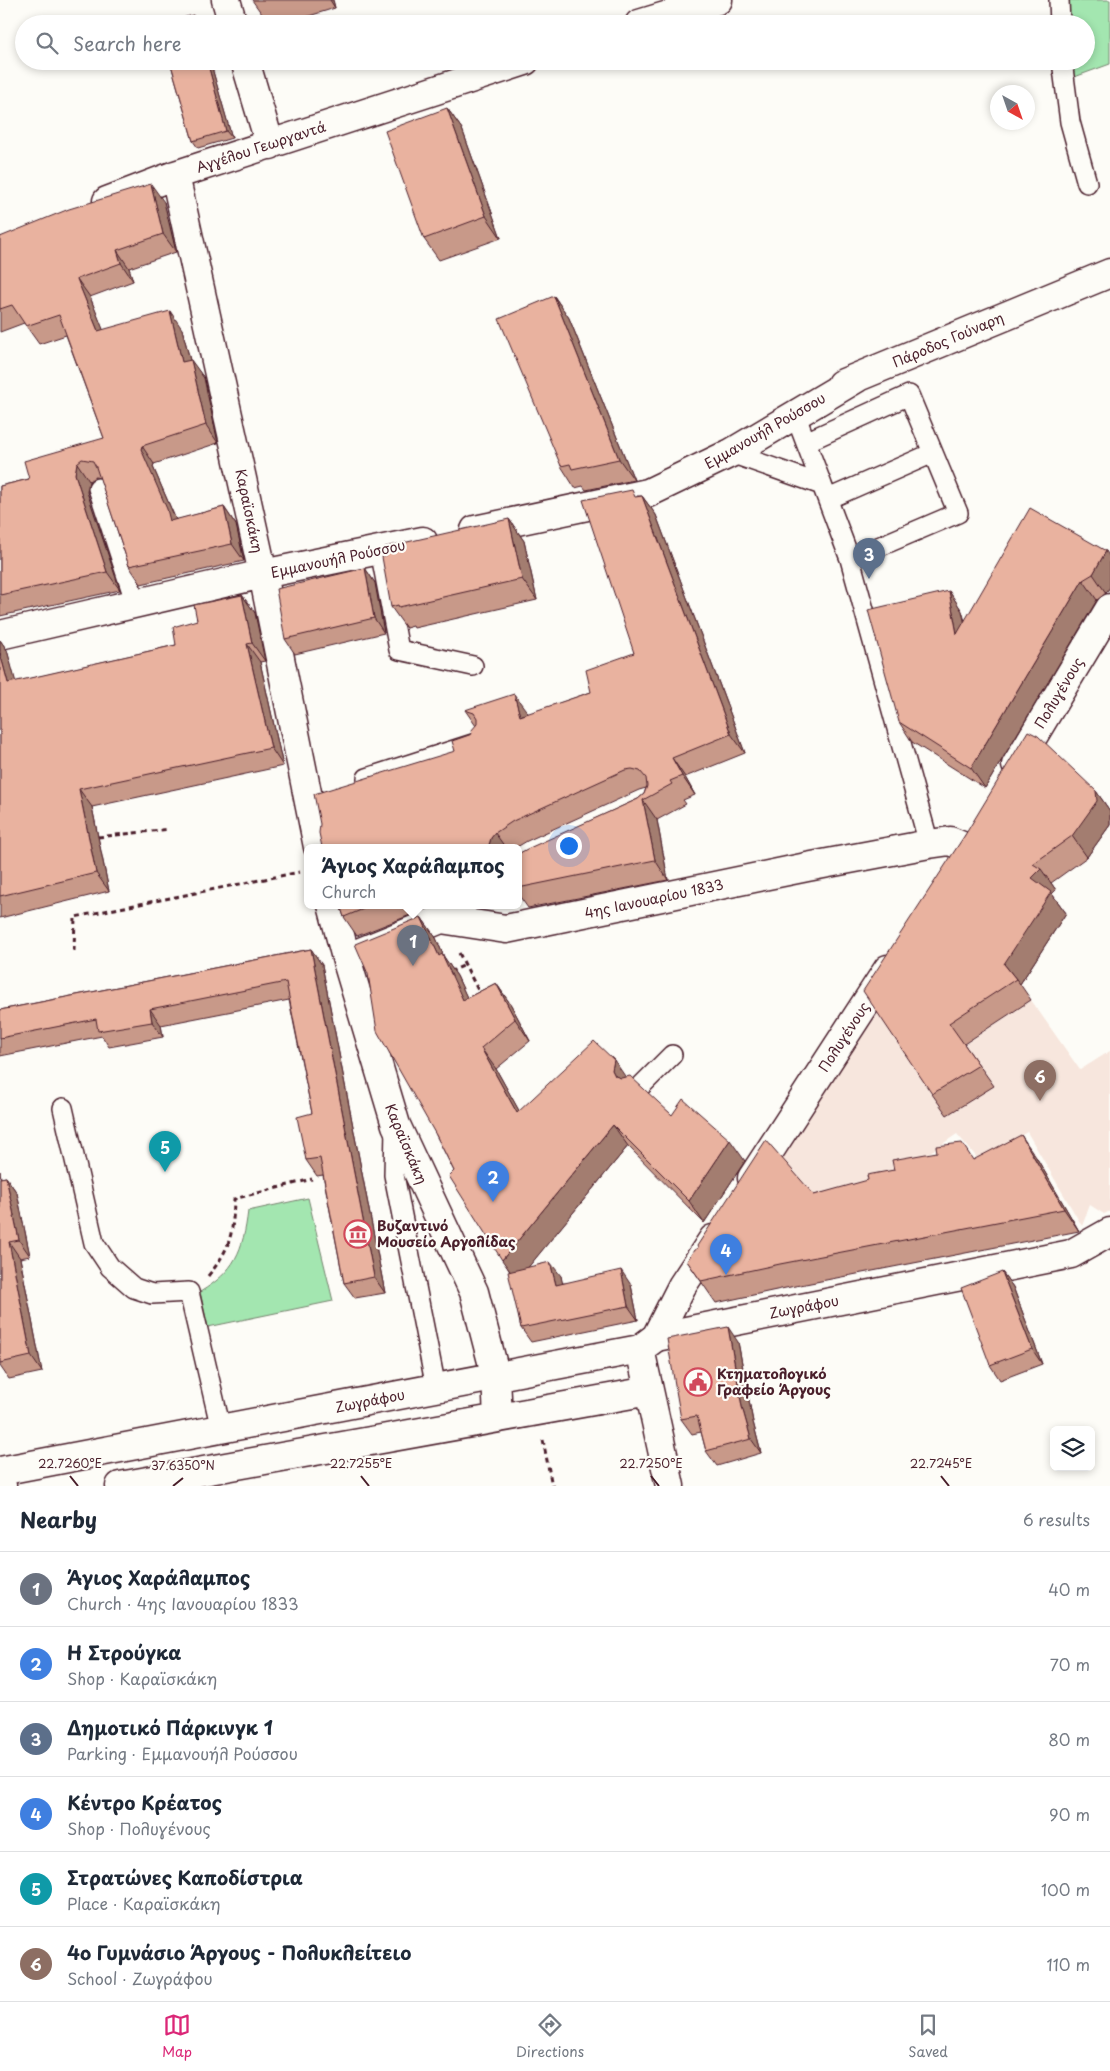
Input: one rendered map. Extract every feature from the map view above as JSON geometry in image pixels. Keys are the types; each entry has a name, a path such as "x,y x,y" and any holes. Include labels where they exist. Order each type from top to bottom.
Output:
{"street":[{"path":"226,0 230,15"},
{"path":"657,15 677,5 718,0"},
{"path":"248,70 270,145"},
{"name":"Αγγέλου Γεωργαντά","path":"83,209 175,175 498,70"},
{"name":"Καραϊσκάκη","path":"175,175 263,574 318,794 318,844"},
{"name":"Πάροδος Γούναρη","path":"790,410 857,378 1110,273"},
{"name":"Εμμανουήλ Ρούσσου","path":"0,635 263,574 648,493 731,454 790,410"},
{"name":"Πολυγένους","path":"1002,790 1110,608"},
{"name":"4ης Ιανουαρίου 1833","path":"452,912 506,929 929,844 950,841 960,859 982,824"},
{"name":"Καραϊσκάκη","path":"333,909 396,1125 474,1292 496,1377"},
{"path":"346,958 452,912"},
{"name":"Πολυγένους","path":"741,1196 902,948"},
{"path":"670,1486 649,1391 648,1343 725,1220"},
{"name":"Ζωγράφου","path":"0,1471 496,1377 1070,1254 1110,1232"},
{"path":"496,1377 498,1418"},
{"path":"120,1486 649,1391"},
{"path":"233,1427 252,1462"},
{"path":"0,1480 2,1486"}],"lane":[{"path":"1059,0 1060,15"},
{"path":"1063,70 1070,122 1087,183"},
{"path":"806,442 909,395 958,513 850,559"},
{"path":"790,410 806,442 850,559 929,844"},
{"path":"731,454 825,492 933,453"},
{"path":"98,488 136,604"},
{"path":"380,550 399,650 473,666"},
{"path":"354,782 480,741"},
{"path":"638,1089 672,1055"},
{"path":"63,1108 94,1243 110,1267 134,1288 152,1294 189,1292 233,1427"},
{"path":"396,1125 394,1175 436,1388"}],"path":[{"path":"98,837 169,829"},
{"path":"74,951 75,917 304,871"},
{"path":"452,912 465,965 482,998"},
{"path":"448,973 465,965"},
{"path":"189,1292 203,1282 222,1260 233,1231 234,1199 312,1180"},
{"path":"538,1411 552,1486"}],"shaded area":[{"path":"1031,1000 1080,1070 1110,1051 1110,1211 1104,1214 1090,1205 1082,1226 1027,1132 979,1160 957,1134 831,1219 780,1160 878,1013 964,1045"}],"green space":[{"path":"1064,0 1110,0 1110,64 1095,69 1095,15 1065,15"},
{"path":"1068,70 1094,70 1069,79"},
{"path":"308,1198 333,1301 208,1327 200,1292 222,1276 235,1259 243,1238 248,1211"}],"building":[{"path":"173,70 209,70 226,131 193,141"},
{"path":"447,108 486,216 424,239 385,131"},
{"path":"151,184 163,234 117,250 121,263 77,279 98,331 170,311 182,362 191,360 206,425 142,446 141,449 167,509 170,521 224,507 232,544 129,566 96,467 93,461 82,459 77,463 75,474 107,572 0,595 0,486 29,479 24,461 104,438 59,315 26,326 12,305 0,309 0,237 69,209"},
{"path":"554,296 619,459 572,469 570,464 561,466 499,319"},
{"path":"632,490 635,497 642,496 731,734 672,758 682,776 670,781 672,784 643,800 655,860 522,887 522,852 638,799 644,794 647,786 646,778 640,771 632,769 625,770 513,821 495,833 489,844 321,844 319,833 320,824 314,794 455,751 452,741 472,734 471,731 477,724 477,718 474,713 465,710 514,694 520,716 591,692 586,670 634,653 583,500"},
{"path":"1030,508 1106,551 1093,574 1083,580 971,768 899,722 868,610 949,591 957,634"},
{"path":"509,519 522,579 399,607 398,605 391,607 382,557 387,555 385,547"},
{"path":"365,568 374,618 285,639 276,589"},
{"path":"242,595 252,643 247,644 271,748 79,789 96,873 0,896 0,653 8,683 176,645 173,627 197,620 194,605"},
{"path":"1028,731 1038,736 1096,791 1097,801 1072,836 1033,864 1041,869 1032,878 1051,892 1004,964 1016,979 949,1023 979,1065 932,1094 863,991 965,835"},
{"path":"341,909 363,909 344,917"},
{"path":"421,917 439,956 442,954 463,1000 496,983 515,1019 481,1048 517,1113 594,1041 614,1060 612,1070 615,1076 621,1078 630,1076 672,1115 683,1099 730,1140 689,1201 613,1125 502,1260 449,1176 454,1171 436,1135 377,1031 368,974 355,944"},
{"path":"311,949 374,1277 344,1283 320,1158 306,1160 297,1117 312,1113 286,982 150,1009 152,1022 98,1031 96,1019 0,1038 0,1010"},
{"path":"1021,1135 1064,1209 701,1281 687,1261 694,1250 698,1248 697,1246 766,1140 814,1195 868,1180 867,1175 894,1170 892,1160 937,1152 936,1146 962,1143 973,1160"},
{"path":"6,1177 19,1240 9,1242 31,1356 0,1363 0,1178"},
{"path":"550,1262 556,1285 621,1270 628,1306 521,1328 508,1272"},
{"path":"1002,1272 1032,1349 990,1365 961,1288"},
{"path":"728,1327 742,1407 751,1439 706,1451 697,1416 681,1419 667,1339"}],"place":[{"name":"Δημοτικό Πάρκινγκ 1","path":"869,579"},
{"name":"Άγιος Χαράλαμπος","path":"413,966"},
{"name":"4ο Γυμνάσιο Άργους - Πολυκλείτειο","path":"1040,1101"},
{"name":"Στρατώνες Καποδίστρια","path":"165,1172"},
{"name":"Η Στρούγκα","path":"493,1202"},
{"name":"Βυζαντινό Μουσείο Αργολίδας","path":"358,1234"},
{"name":"Κέντρο Κρέατος","path":"726,1275"},
{"name":"Κτηματολογικό Γραφείο Άργους","path":"698,1382"}]}
